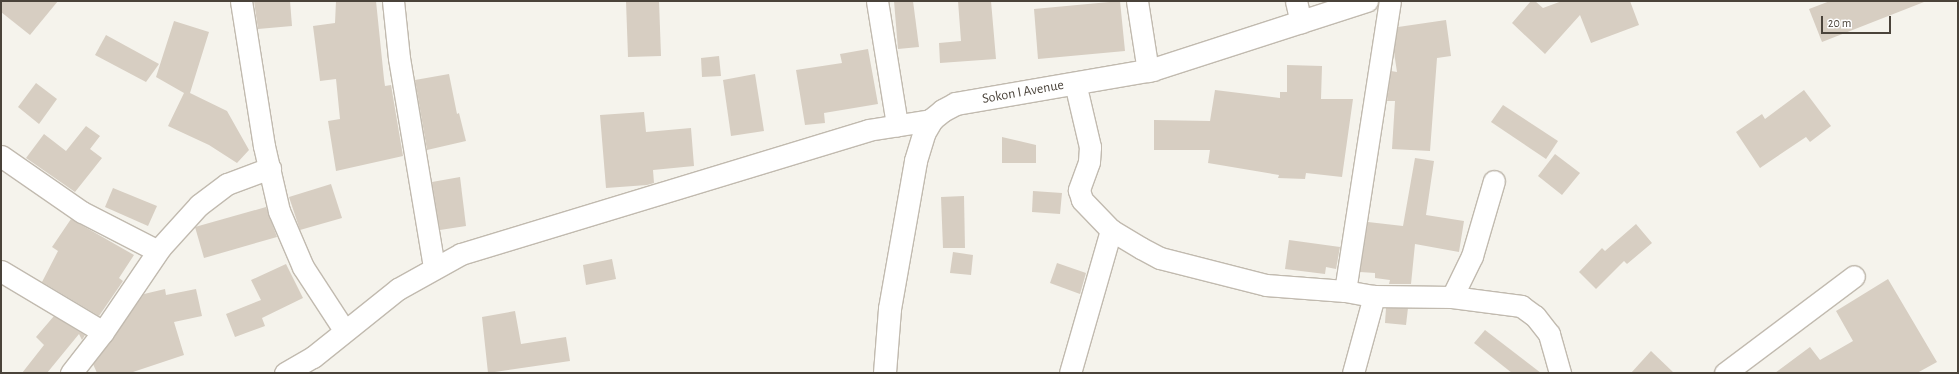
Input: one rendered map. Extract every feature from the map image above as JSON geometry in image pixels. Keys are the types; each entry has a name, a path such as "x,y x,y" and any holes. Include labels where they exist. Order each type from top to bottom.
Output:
{"street":[{"path":"241,1 264,146 279,211 303,267 344,330"},
{"path":"393,1 399,58 434,268"},
{"path":"877,1 897,125"},
{"path":"1137,1 1148,71"},
{"path":"1296,1 1301,22"},
{"name":"Sokon I Avenue","path":"884,373 890,309 916,161 924,134 932,120 956,104 1148,71 1364,1"},
{"path":"1345,291 1390,1"},
{"path":"1075,83 1090,147 1089,162 1079,190 1082,200 1111,230 1160,258 1232,278 1266,285 1345,291 1374,296 1452,298 1521,306 1536,316 1549,334 1560,373"},
{"path":"285,373 313,357 344,330 398,289 461,254 868,130 932,120"},
{"path":"1,156 82,212 158,251"},
{"path":"71,373 103,332 158,251 199,205 227,184 270,168"},
{"path":"1452,298 1472,256 1494,181"},
{"path":"1070,373 1111,230"},
{"path":"1,271 103,332"},
{"path":"1725,373 1854,276"},
{"path":"1353,373 1374,296"}],"building":[{"path":"1,1 58,1 30,35 1,12"},
{"path":"254,1 290,1 292,26 258,29"},
{"path":"336,1 376,1 385,86 391,85 403,156 336,171 328,121 340,119 336,79 320,81 313,26 335,23"},
{"path":"626,1 659,1 661,56 628,57"},
{"path":"894,1 913,1 919,47 898,49"},
{"path":"958,1 991,1 996,59 940,63 939,43 961,41"},
{"path":"1120,1 1125,51 1038,59 1034,9"},
{"path":"1531,1 1535,1 1543,8 1562,1 1630,1 1639,25 1591,43 1580,15 1545,54 1512,23"},
{"path":"1830,1 1924,2 1822,42 1809,9"},
{"path":"1446,20 1451,56 1437,58 1430,151 1392,149 1395,101 1387,101 1391,71 1397,72 1394,52 1398,27"},
{"path":"174,21 209,32 190,93 227,111 249,150 237,163 209,145 168,126 184,93 156,77"},
{"path":"106,35 159,64 146,82 95,55"},
{"path":"868,49 878,104 824,113 825,123 805,125 796,70 842,63 840,54"},
{"path":"719,56 721,76 702,77 701,58"},
{"path":"1287,65 1322,66 1321,99 1353,99 1342,177 1306,173 1305,179 1278,178 1279,175 1208,163 1210,150 1154,150 1154,120 1210,121 1215,90 1280,98 1280,92 1287,92"},
{"path":"449,74 457,114 459,113 466,141 427,150 415,80"},
{"path":"755,74 764,131 731,136 723,80"},
{"path":"36,83 57,99 39,124 18,107"},
{"path":"1804,90 1831,126 1810,142 1806,137 1760,168 1736,132 1762,114 1765,119"},
{"path":"1503,105 1558,141 1546,159 1491,122"},
{"path":"644,112 646,132 691,128 694,166 653,170 654,183 647,185 606,188 600,115"},
{"path":"86,126 100,136 90,149 102,158 75,192 26,158 44,134 66,151"},
{"path":"1002,137 1036,145 1036,163 1002,163"},
{"path":"1555,154 1580,173 1562,195 1538,176"},
{"path":"1415,158 1434,161 1426,215 1464,221 1459,252 1415,244 1411,284 1389,284 1390,280 1375,278 1375,273 1360,272 1368,222 1403,226"},
{"path":"460,177 466,226 440,230 432,182"},
{"path":"331,184 342,218 300,230 289,197"},
{"path":"113,188 157,206 148,226 105,207"},
{"path":"1033,191 1062,193 1060,214 1032,212"},
{"path":"964,196 965,248 943,248 941,197"},
{"path":"266,207 277,237 204,258 195,227"},
{"path":"71,219 134,255 119,278 123,281 99,316 42,282 58,251 52,247"},
{"path":"1636,224 1652,243 1627,264 1624,261 1596,289 1579,272 1602,248 1605,251"},
{"path":"1289,240 1340,247 1336,269 1326,267 1325,274 1285,269"},
{"path":"953,252 973,255 971,275 950,273"},
{"path":"612,259 616,279 586,285 583,265"},
{"path":"1057,263 1086,273 1080,294 1050,283"},
{"path":"286,264 303,298 262,318 265,326 235,337 226,314 261,300 251,280"},
{"path":"1888,279 1937,362 1917,373 1775,373 1810,347 1820,360 1853,341 1836,311"},
{"path":"165,289 166,295 196,289 202,316 174,322 184,355 130,373 97,373 93,364 144,294"},
{"path":"1386,308 1408,308 1406,325 1385,323"},
{"path":"515,311 521,344 566,337 570,361 488,373 482,317"},
{"path":"54,316 85,335 82,340 79,334 47,373 22,373 44,345 36,337"},
{"path":"1485,330 1541,373 1512,373 1474,343"},
{"path":"1651,351 1674,373 1631,373"}]}
